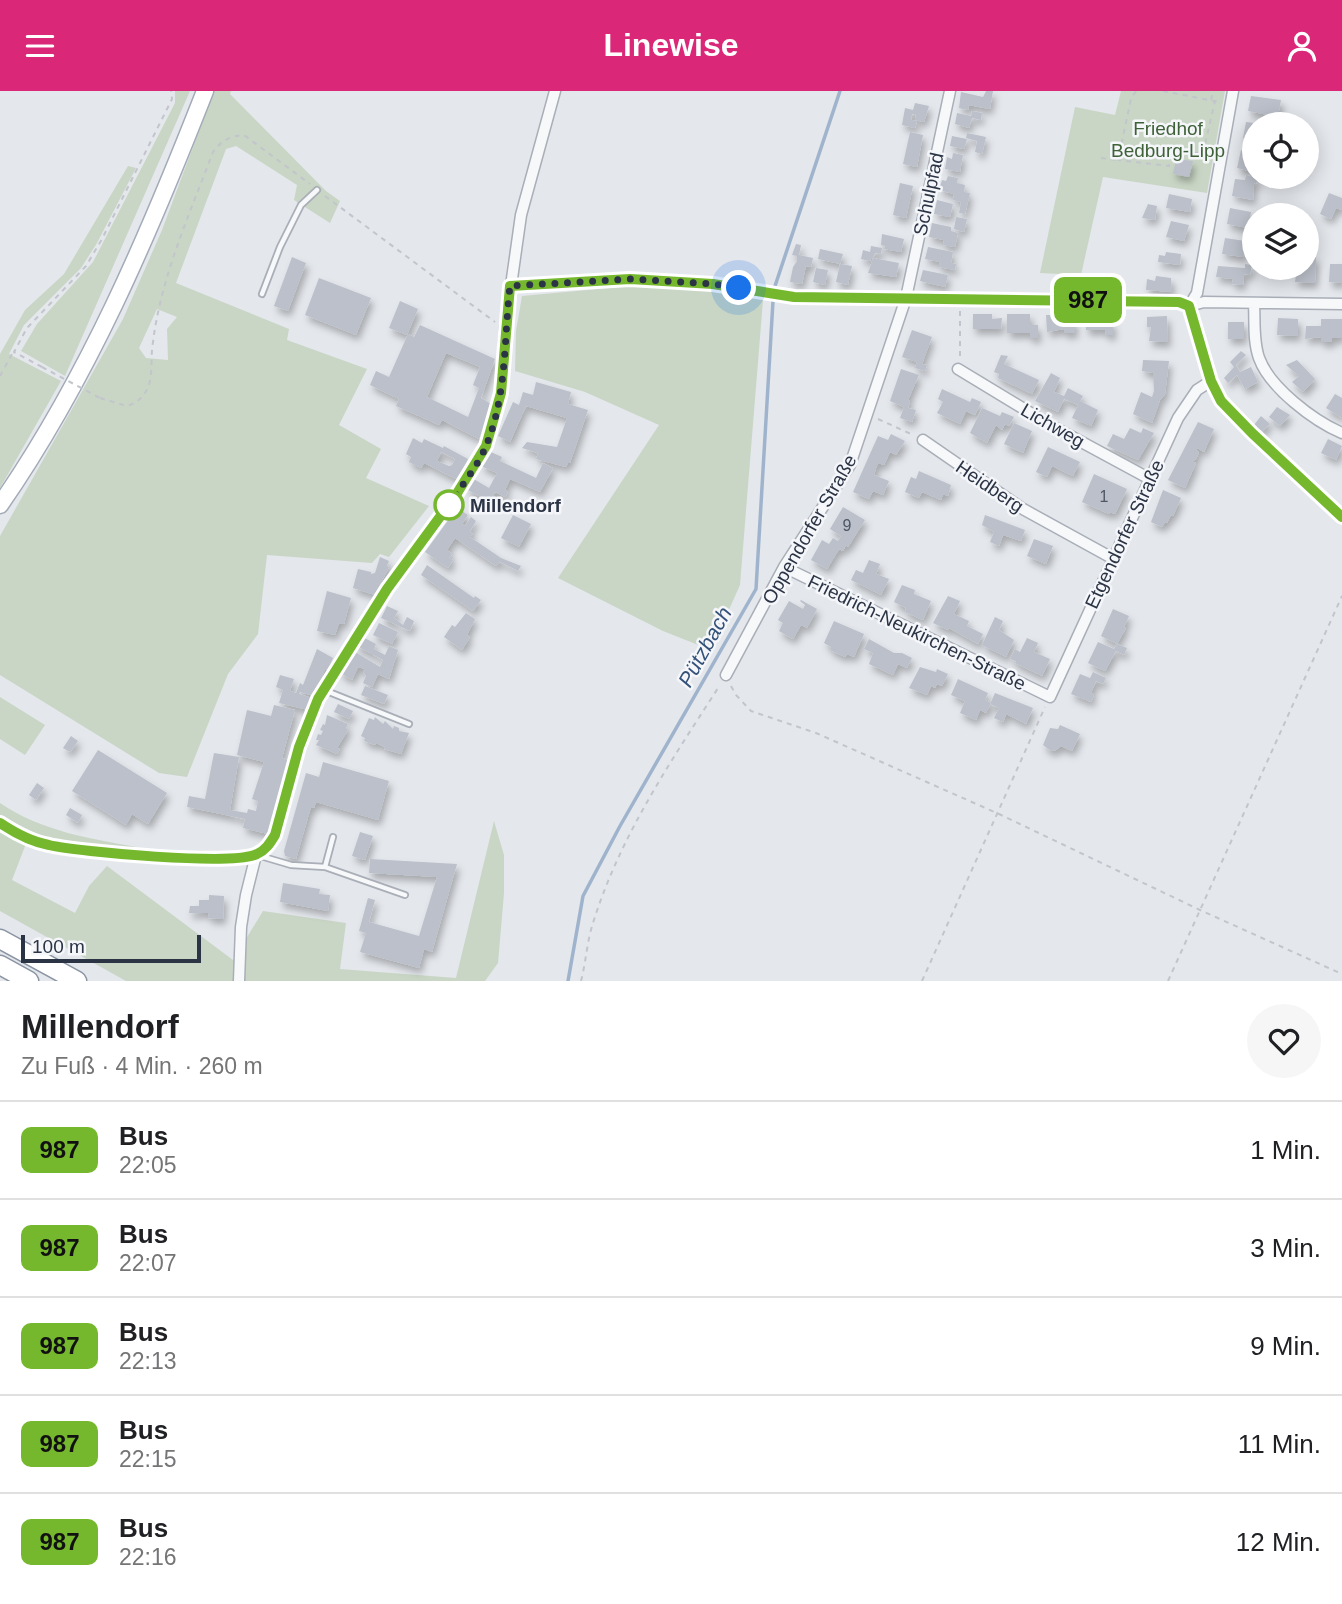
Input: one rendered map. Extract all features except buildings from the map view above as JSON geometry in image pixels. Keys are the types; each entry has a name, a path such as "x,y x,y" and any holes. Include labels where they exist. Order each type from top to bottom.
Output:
{"highway":[{"path":"0,939 77,981"},
{"path":"0,965 29,981"}],"main road":[{"path":"0,505 62,404 118,296 165,191 205,91"}],"street":[{"path":"0,823 45,845 79,851 230,859 256,855 268,847 275,835 299,747 323,690 387,589 456,495 486,446 501,393 510,286 521,215 555,91"},
{"name":"Schulpfad","path":"906,298 950,91"},
{"path":"1232,96 1197,293 1189,306 1211,381 1221,401 1342,517"},
{"path":"510,286 630,279 713,284 782,296 1137,300 1179,302 1189,306 1204,302 1342,304"},
{"name":"Oppendorfer Straße","path":"726,675 784,567 850,464 906,298"},
{"path":"1254,304 1255,341 1260,360 1272,380 1289,398 1342,433"},
{"name":"Lichweg","path":"958,369 1052,426 1150,479"},
{"name":"Etgendorfer Straße","path":"1049,697 1178,418 1197,390 1211,381"},
{"name":"Heidberg","path":"923,440 1024,509 1112,558"},
{"name":"Friedrich-Neukirchen-Straße","path":"784,567 1049,697"},
{"path":"239,981 241,927 256,855"}],"lane":[{"path":"262,294 280,247 301,205 317,190"},
{"path":"323,690 409,724"},
{"path":"325,867 333,837"},
{"path":"256,855 292,865 325,867 405,895"}],"path":[{"path":"0,376 27,328 86,267 103,239 172,99 171,91"},
{"path":"1118,160 1131,99 1136,91"},
{"path":"1163,91 1211,101 1232,96"},
{"path":"1211,101 1213,91"},
{"path":"1203,154 1216,101"},
{"path":"1101,158 1169,166 1171,152 1203,154 1220,160"},
{"path":"958,299 958,369"},
{"path":"14,352 100,398"},
{"path":"868,415 923,440"},
{"path":"1168,981 1342,596"},
{"path":"726,675 736,695 751,711 816,733 999,814 1342,974"},
{"path":"581,981 592,925 613,869 647,802 726,675"},
{"path":"922,981 999,814 1049,697"}],"green space":[{"path":"175,91 190,91 65,376 21,351 37,324 93,262 175,103"},
{"path":"214,91 231,91 230,94 326,191 340,201 330,223 294,200 297,185 236,146 226,149 176,283 289,329 287,340 367,369 339,425 381,449 366,478 429,506 389,557 380,554 372,563 267,555 258,634 228,674 187,777 159,773 0,675 0,536 123,319 162,230","holes":["157,309 177,317 167,329 168,360 146,358 139,348"]},
{"name":"Friedhof Bedburg-Lipp","path":"1121,91 1225,91 1207,193 1103,177 1081,275 1040,273 1075,107 1115,115"},
{"path":"128,166 136,168 97,243 81,268 24,325 9,354 61,381 0,488 0,354 25,310 64,274"},
{"path":"631,286 719,292 763,300 740,585 711,650 663,631 558,578 659,425 585,392 515,371 516,331 522,296"},
{"path":"0,697 45,725 25,755 0,739"},
{"path":"0,803 48,827 136,847 128,849 42,837 0,815"},
{"path":"494,821 504,855 504,893 498,963 485,981 126,981 0,911 0,829 27,841 12,880 75,913 89,886 107,866 233,960 263,911 346,923 340,969 456,978"}],"waterway":[{"name":"Pützbach","path":"775,286 840,91"},
{"name":"Pützbach","path":"568,981 583,896 620,826 756,589 773,301"}],"bus line":[{"name":"987","path":"0,823 45,845 79,851 230,859 256,855 268,847 275,835 299,747 318,699 387,589 456,495 486,446 501,393 510,286 630,279 713,284 794,297 1179,302 1189,306 1195,318 1211,381 1221,401 1342,517"}],"place":[{"name":"Millendorf","path":"449,505"}],"route":[{"path":"449,505 486,446 494,419 501,393 510,286 630,279 739,288"}]}
